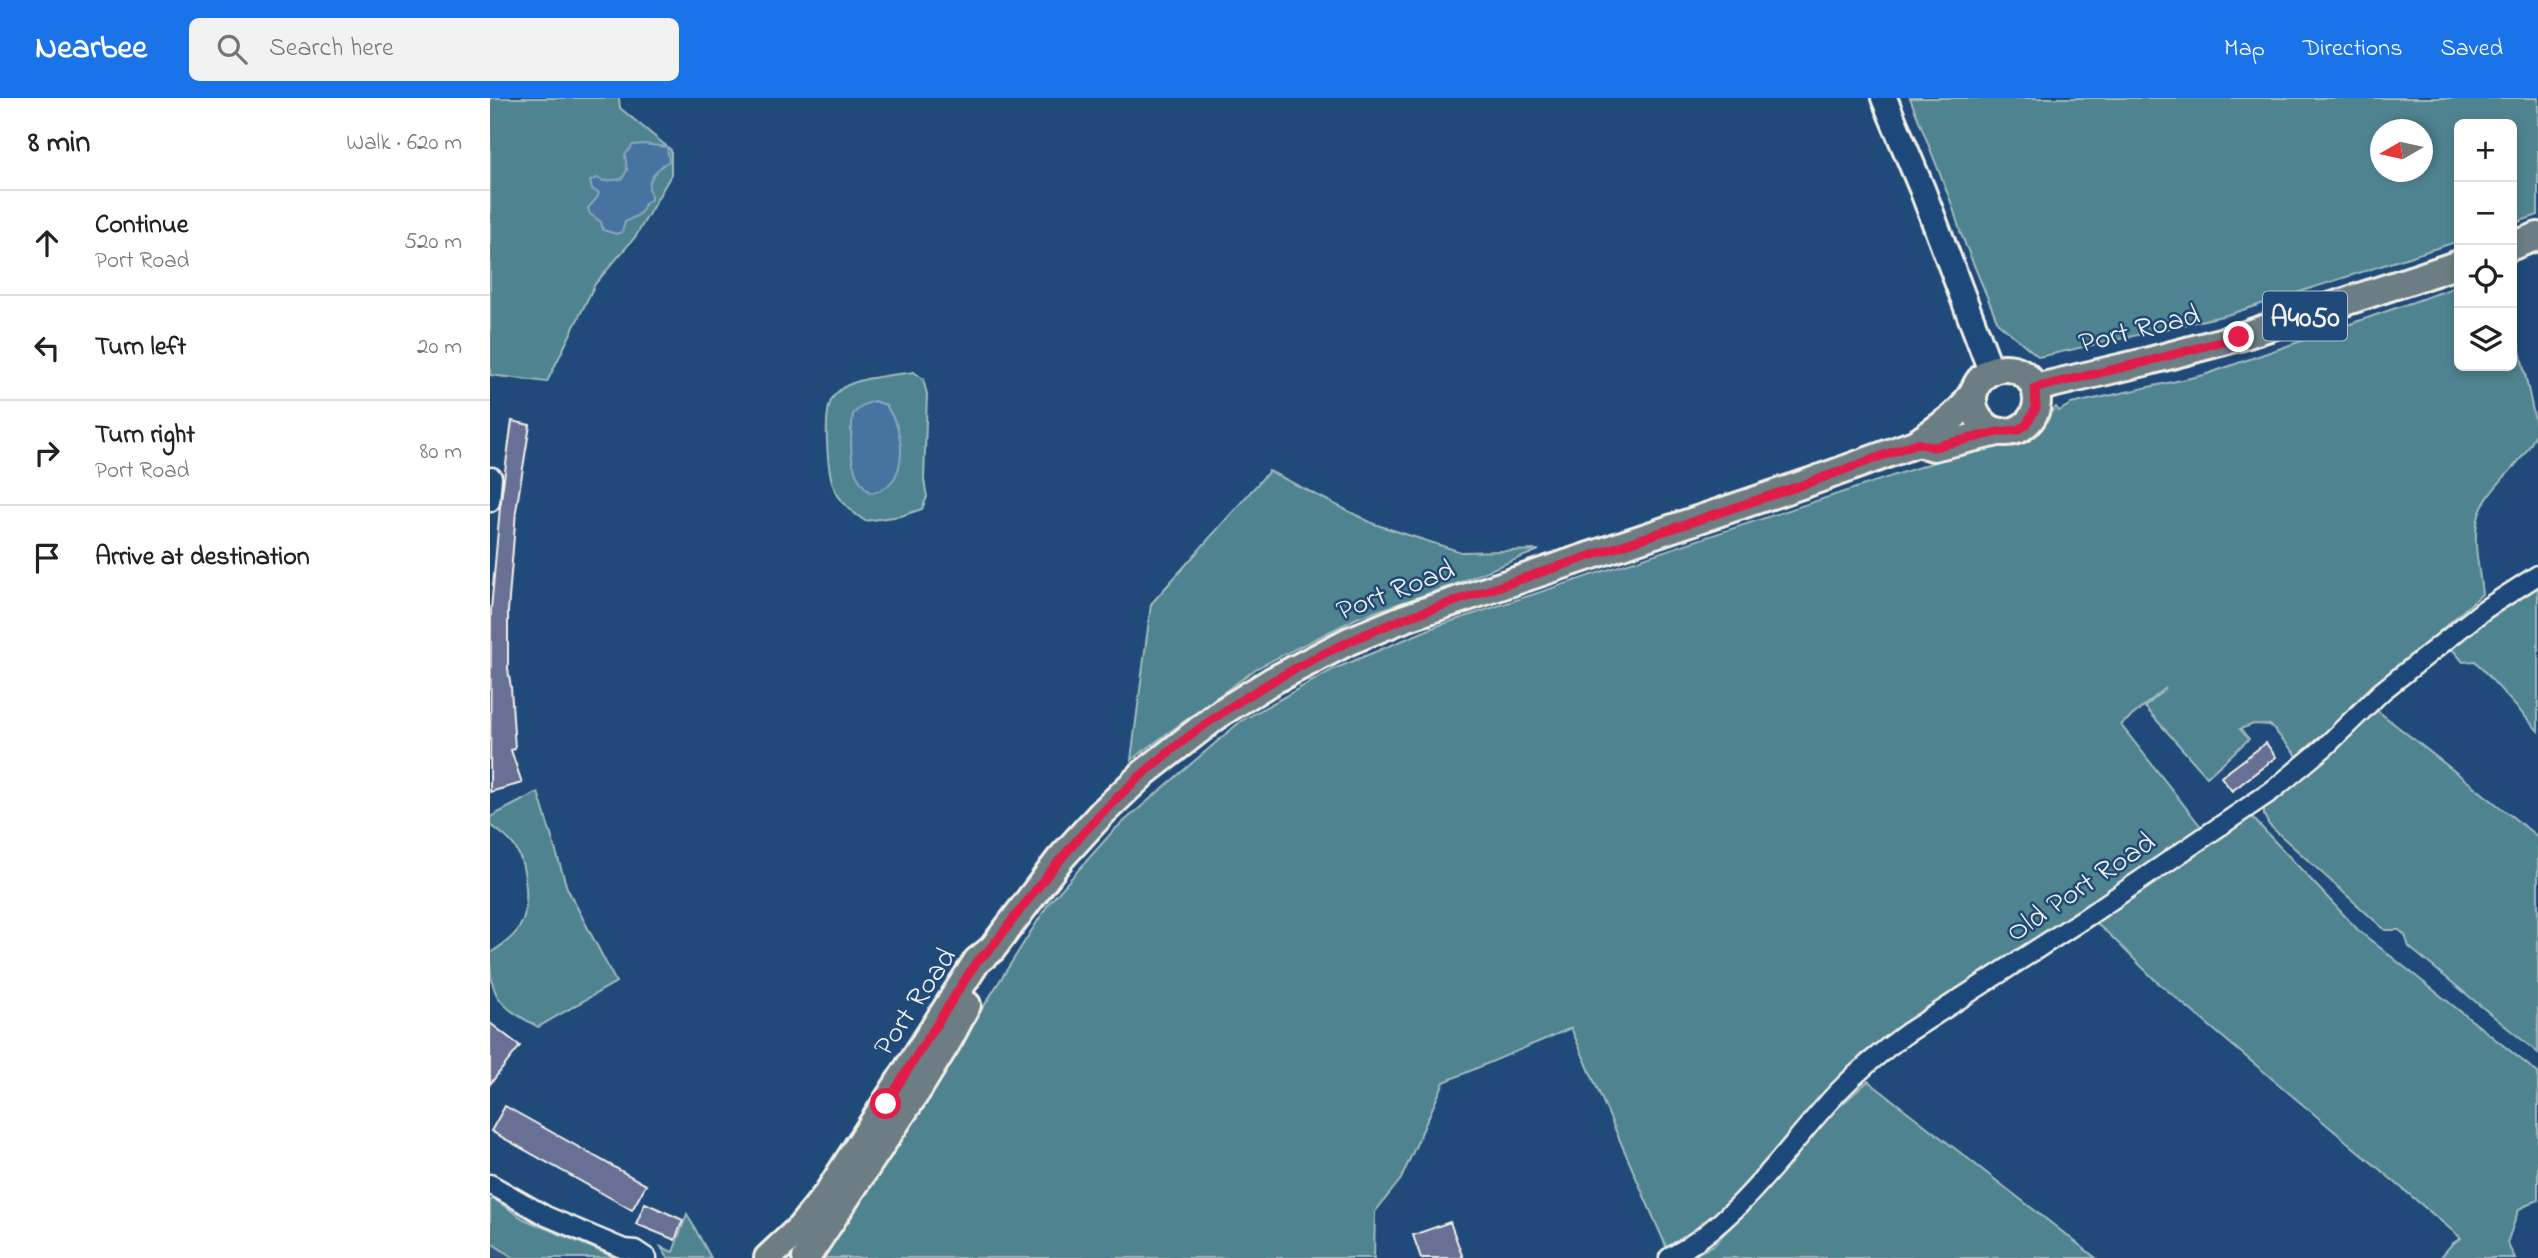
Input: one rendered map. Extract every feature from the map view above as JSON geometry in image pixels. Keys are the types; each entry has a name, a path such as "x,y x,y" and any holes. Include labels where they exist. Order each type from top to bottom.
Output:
{"main road":[{"path":"2515,245 2538,236"},
{"name":"Port Road","path":"2035,388 2239,337 2454,266"},
{"path":"2014,369 2030,380 2035,388 2036,408 2026,425 2018,430 1998,432 1988,429 1980,421 1972,402 1973,391 1978,382 1991,371 2014,369"},
{"name":"Port Road","path":"768,1258 800,1228 828,1193 977,961 992,949 1060,859 1102,813 1145,772 1222,712 1294,668 1405,618 1811,482 1917,443 1953,417 1973,391"},
{"name":"Port Road","path":"1917,443 1933,447 1998,432"},
{"name":"Port Road","path":"806,1258 854,1189 869,1160 949,1039 987,968 992,949"}],"street":[{"path":"1884,98 1922,189 1991,371"},
{"path":"490,502 492,477"},
{"name":"Old Port Road","path":"1668,1258 1699,1239 1741,1205 1838,1093 1887,1048 2273,790 2326,746 2381,692 2485,609 2538,575"},
{"path":"490,1184 546,1216 626,1253 635,1250 648,1258"}],"shaded area":[{"path":"633,145 667,147 669,161 658,169 650,180 651,200 645,203 638,215 625,222 622,232 616,234 603,230 601,222 590,214 588,208 599,193 592,189 590,181 597,178 604,181 622,179 627,170 625,155"},
{"path":"874,401 886,405 893,417 901,450 895,477 889,485 871,493 863,486 854,467 851,435 853,414 863,405"},
{"path":"490,1222 546,1258 490,1258"}],"green space":[{"path":"490,98 619,98 620,108 671,150 671,175 636,236 595,284 547,382 490,375"},
{"path":"1910,98 2538,98 2538,215 2517,222 2517,119 2454,119 2454,243 2227,315 2039,357 1998,323"},
{"path":"2454,288 2454,371 2517,371 2517,336 2537,430 2524,454 2482,507 2476,528 2476,547 2482,594 2298,757 2270,725 2254,724 2240,729 2249,739 2207,777 2145,707 2166,688 2121,725 2202,828 1862,1054 1818,1109 1724,1209 1668,1251 1571,1028 1444,1082 1401,1179 1375,1212 1374,1258 821,1258 877,1175 1049,903 1114,830 1241,721 1334,669 1437,626 1986,445 2022,441 2056,407 2059,411 2071,404 2204,375"},
{"path":"914,372 923,379 927,394 924,480 927,497 922,509 901,516 865,521 844,503 832,482 827,434 830,403 838,391 856,382","holes":["851,429 901,444 852,443"]},
{"path":"1269,471 1374,524 1461,552 1539,550 1453,585 1357,618 1257,668 1131,760 1151,604"},
{"path":"2538,583 2538,731 2475,661 2463,662 2452,649 2457,638"},
{"path":"2374,708 2538,837 2538,1053 2409,947 2405,935 2399,930 2385,930 2269,825 2264,815 2264,807"},
{"path":"538,792 567,888 616,982 538,1027 514,1013 499,999 492,981 490,953 510,939 519,928 525,910 526,888 525,876 515,847 490,825 490,817"},
{"path":"2250,815 2359,931 2538,1073 2538,1200 2519,1209 2507,1243 2515,1258 2440,1258 2461,1238 2155,980 2093,921"},
{"path":"1868,1081 2096,1258 1688,1258 1714,1245 1831,1114"},
{"path":"490,1200 495,1200 524,1219 616,1258 514,1258 490,1242"},
{"path":"687,1214 711,1258 668,1258 661,1247 673,1252"}],"building":[{"path":"512,421 530,425 516,511 508,611 508,669 515,749 511,750 522,783 490,792 491,610 500,507"},
{"path":"2266,743 2276,757 2232,791 2221,777"},
{"path":"490,1023 520,1046 490,1084"},
{"path":"505,1106 646,1185 632,1210 491,1131"},
{"path":"645,1203 683,1220 675,1240 636,1224"},
{"path":"1450,1222 1463,1258 1421,1258 1413,1235"}],"route":[{"path":"886,1104 977,961 992,949 1060,859 1102,813 1145,772 1222,712 1294,668 1371,631 1405,618 1811,482 1917,443 1933,447 2018,430 2033,417 2037,398 2035,388 2239,337"}]}
